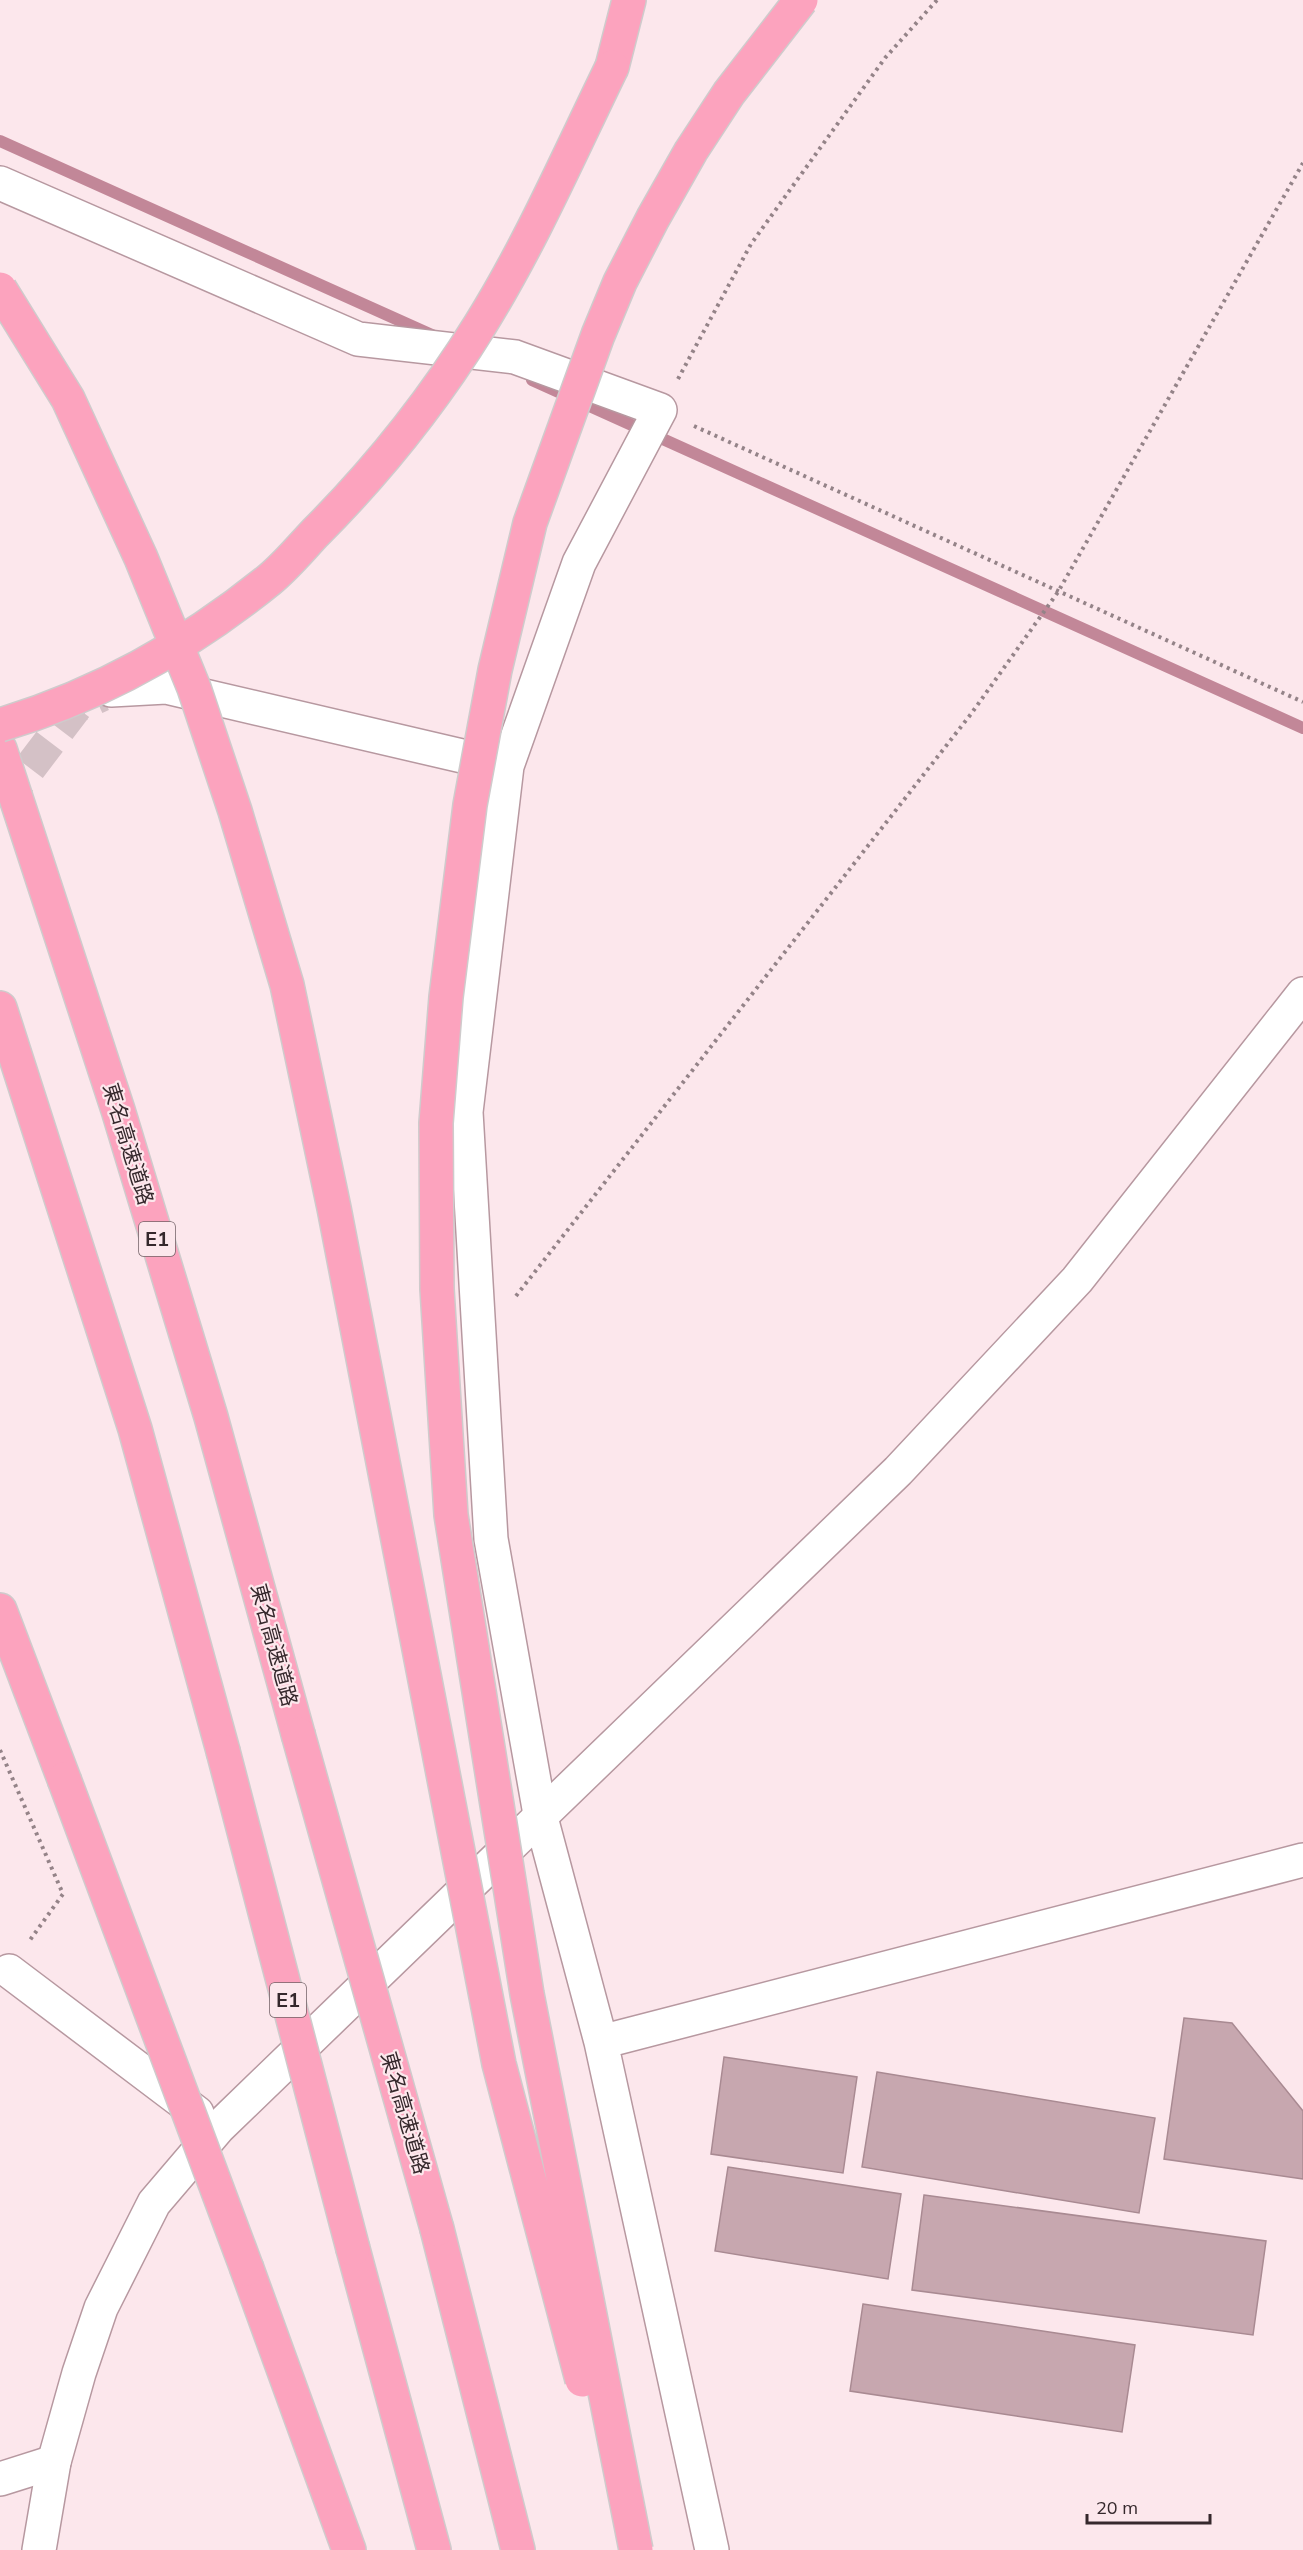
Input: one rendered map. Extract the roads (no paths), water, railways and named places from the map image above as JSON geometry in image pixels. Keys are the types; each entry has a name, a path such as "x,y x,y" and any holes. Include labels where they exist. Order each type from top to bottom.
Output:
{"highway":[{"path":"0,725 120,678 202,630 271,578 346,502 423,411 481,324 524,245 612,67 629,0"},
{"path":"636,2550 527,1994 451,1515 436,1289 436,1123 446,997 470,805 495,670 530,523 598,334 620,282 653,218 691,151 729,93 801,0"},
{"path":"0,289 68,399 146,569 194,688 217,755 287,985 333,1208 499,2064 628,2550"},
{"name":"東名高速道路","path":"0,749 122,1122 211,1417 437,2229 518,2550"},
{"name":"E1","path":"0,1008 135,1429 434,2550"},
{"path":"0,1610 247,2269 349,2550"},
{"path":"0,1651 64,1779"}],"street":[{"path":"0,183 358,339 515,357 660,410 579,564 507,766 466,1112 491,1539 540,1814 601,2042 712,2550"},
{"path":"111,690 166,687 507,766"},
{"path":"39,2550 54,2462 79,2373 101,2308 154,2203 218,2128 897,1471 1077,1280 1303,994"},
{"path":"601,2042 1303,1860"},
{"path":"9,1971 218,2128"},
{"path":"0,2479 54,2462"}],"waterway":[{"path":"0,141 434,336"},
{"path":"532,380 1303,728"}],"tunnel":[{"path":"0,807 76,707 102,695"}]}
